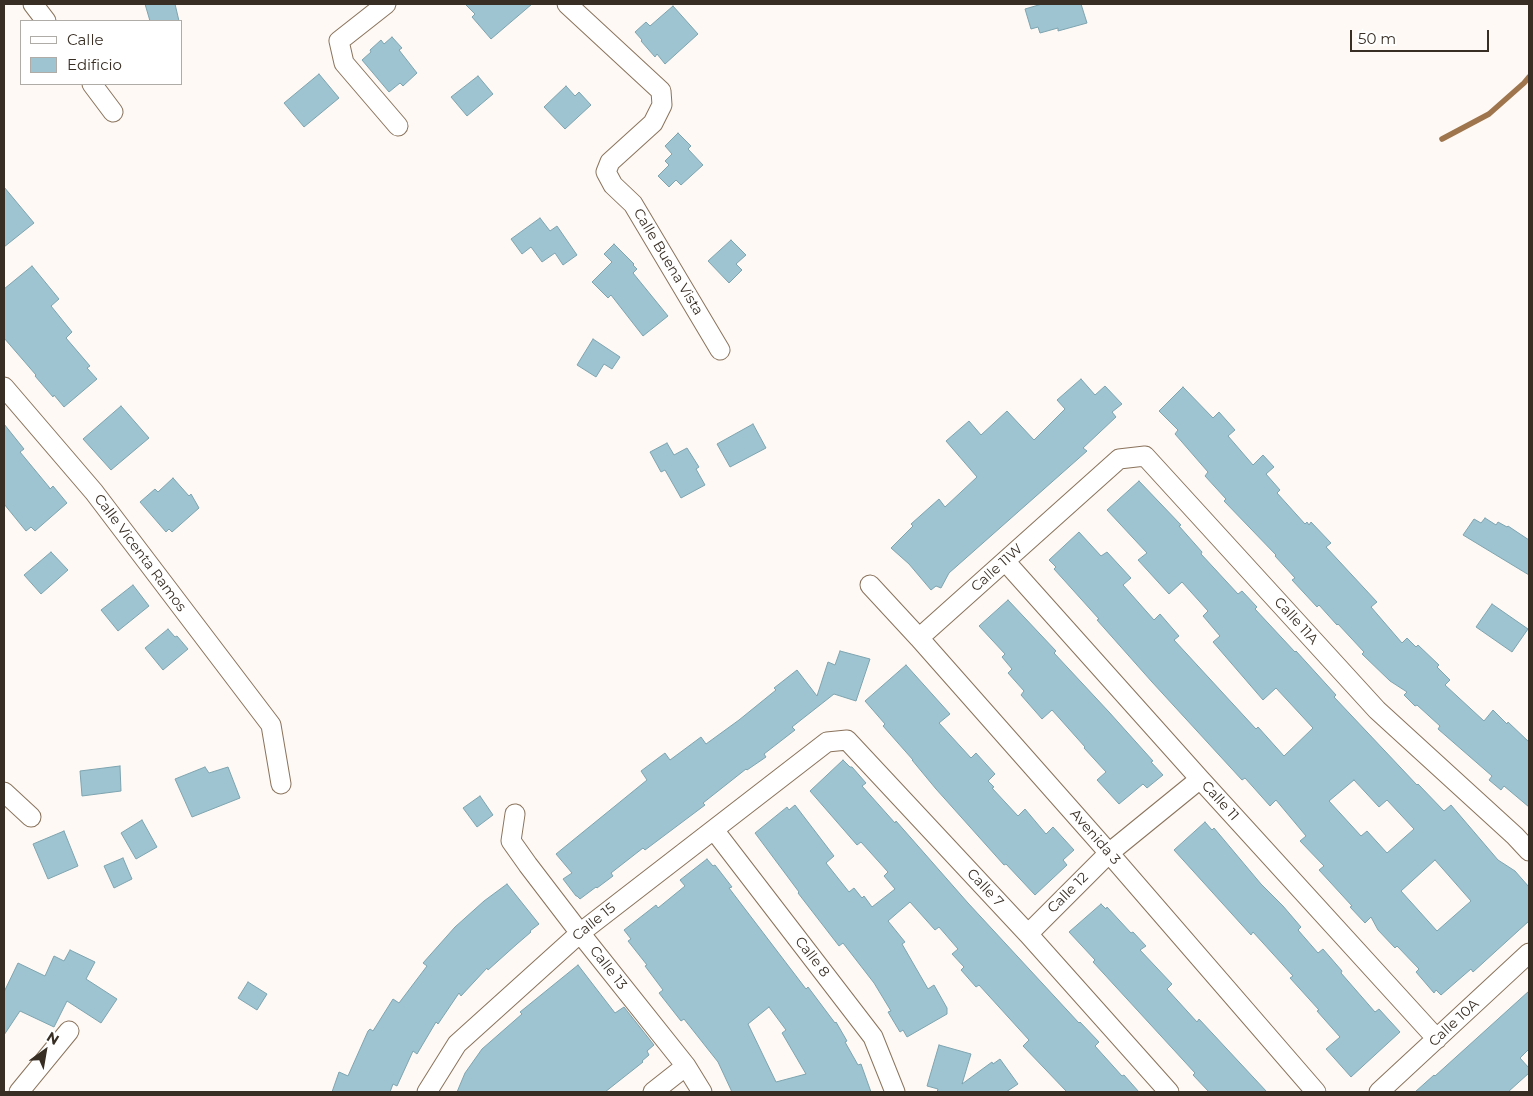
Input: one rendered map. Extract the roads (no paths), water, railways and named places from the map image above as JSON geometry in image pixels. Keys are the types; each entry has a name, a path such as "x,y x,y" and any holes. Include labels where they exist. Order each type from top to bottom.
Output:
{"street":[{"path":"33,4 45,20"},
{"path":"386,4 339,41 344,63 398,126"},
{"name":"Calle Buena Vista","path":"567,4 661,91 662,105 653,123 610,162 606,172 613,185 633,204 720,350"},
{"path":"93,85 113,112"},
{"name":"Calle Vicenta Ramos","path":"4,387 94,492 271,725 281,784"},
{"name":"Calle 11A","path":"1076,498 1119,459 1144,456 1377,710 1529,851"},
{"name":"Calle 11W","path":"919,638 1076,498"},
{"name":"Calle 11","path":"1005,561 1437,1039"},
{"name":"Avenida 3","path":"870,586 919,638 1316,1092"},
{"name":"Calle 7","path":"784,775 827,742 847,740 1028,934 1169,1092"},
{"name":"Calle 15","path":"427,1092 457,1044 580,933 784,775"},
{"name":"Calle 12","path":"1028,934 1108,853 1200,779"},
{"path":"4,792 31,817"},
{"name":"Calle 13","path":"515,814 512,841 580,933 686,1066 702,1092"},
{"name":"Calle 8","path":"714,830 873,1037 895,1092"},
{"name":"Calle 10A","path":"1379,1092 1529,953"},
{"path":"19,1092 69,1031"},
{"path":"653,1092 686,1066"}],"waterway":[{"path":"1442,139 1489,114 1529,77"}]}
